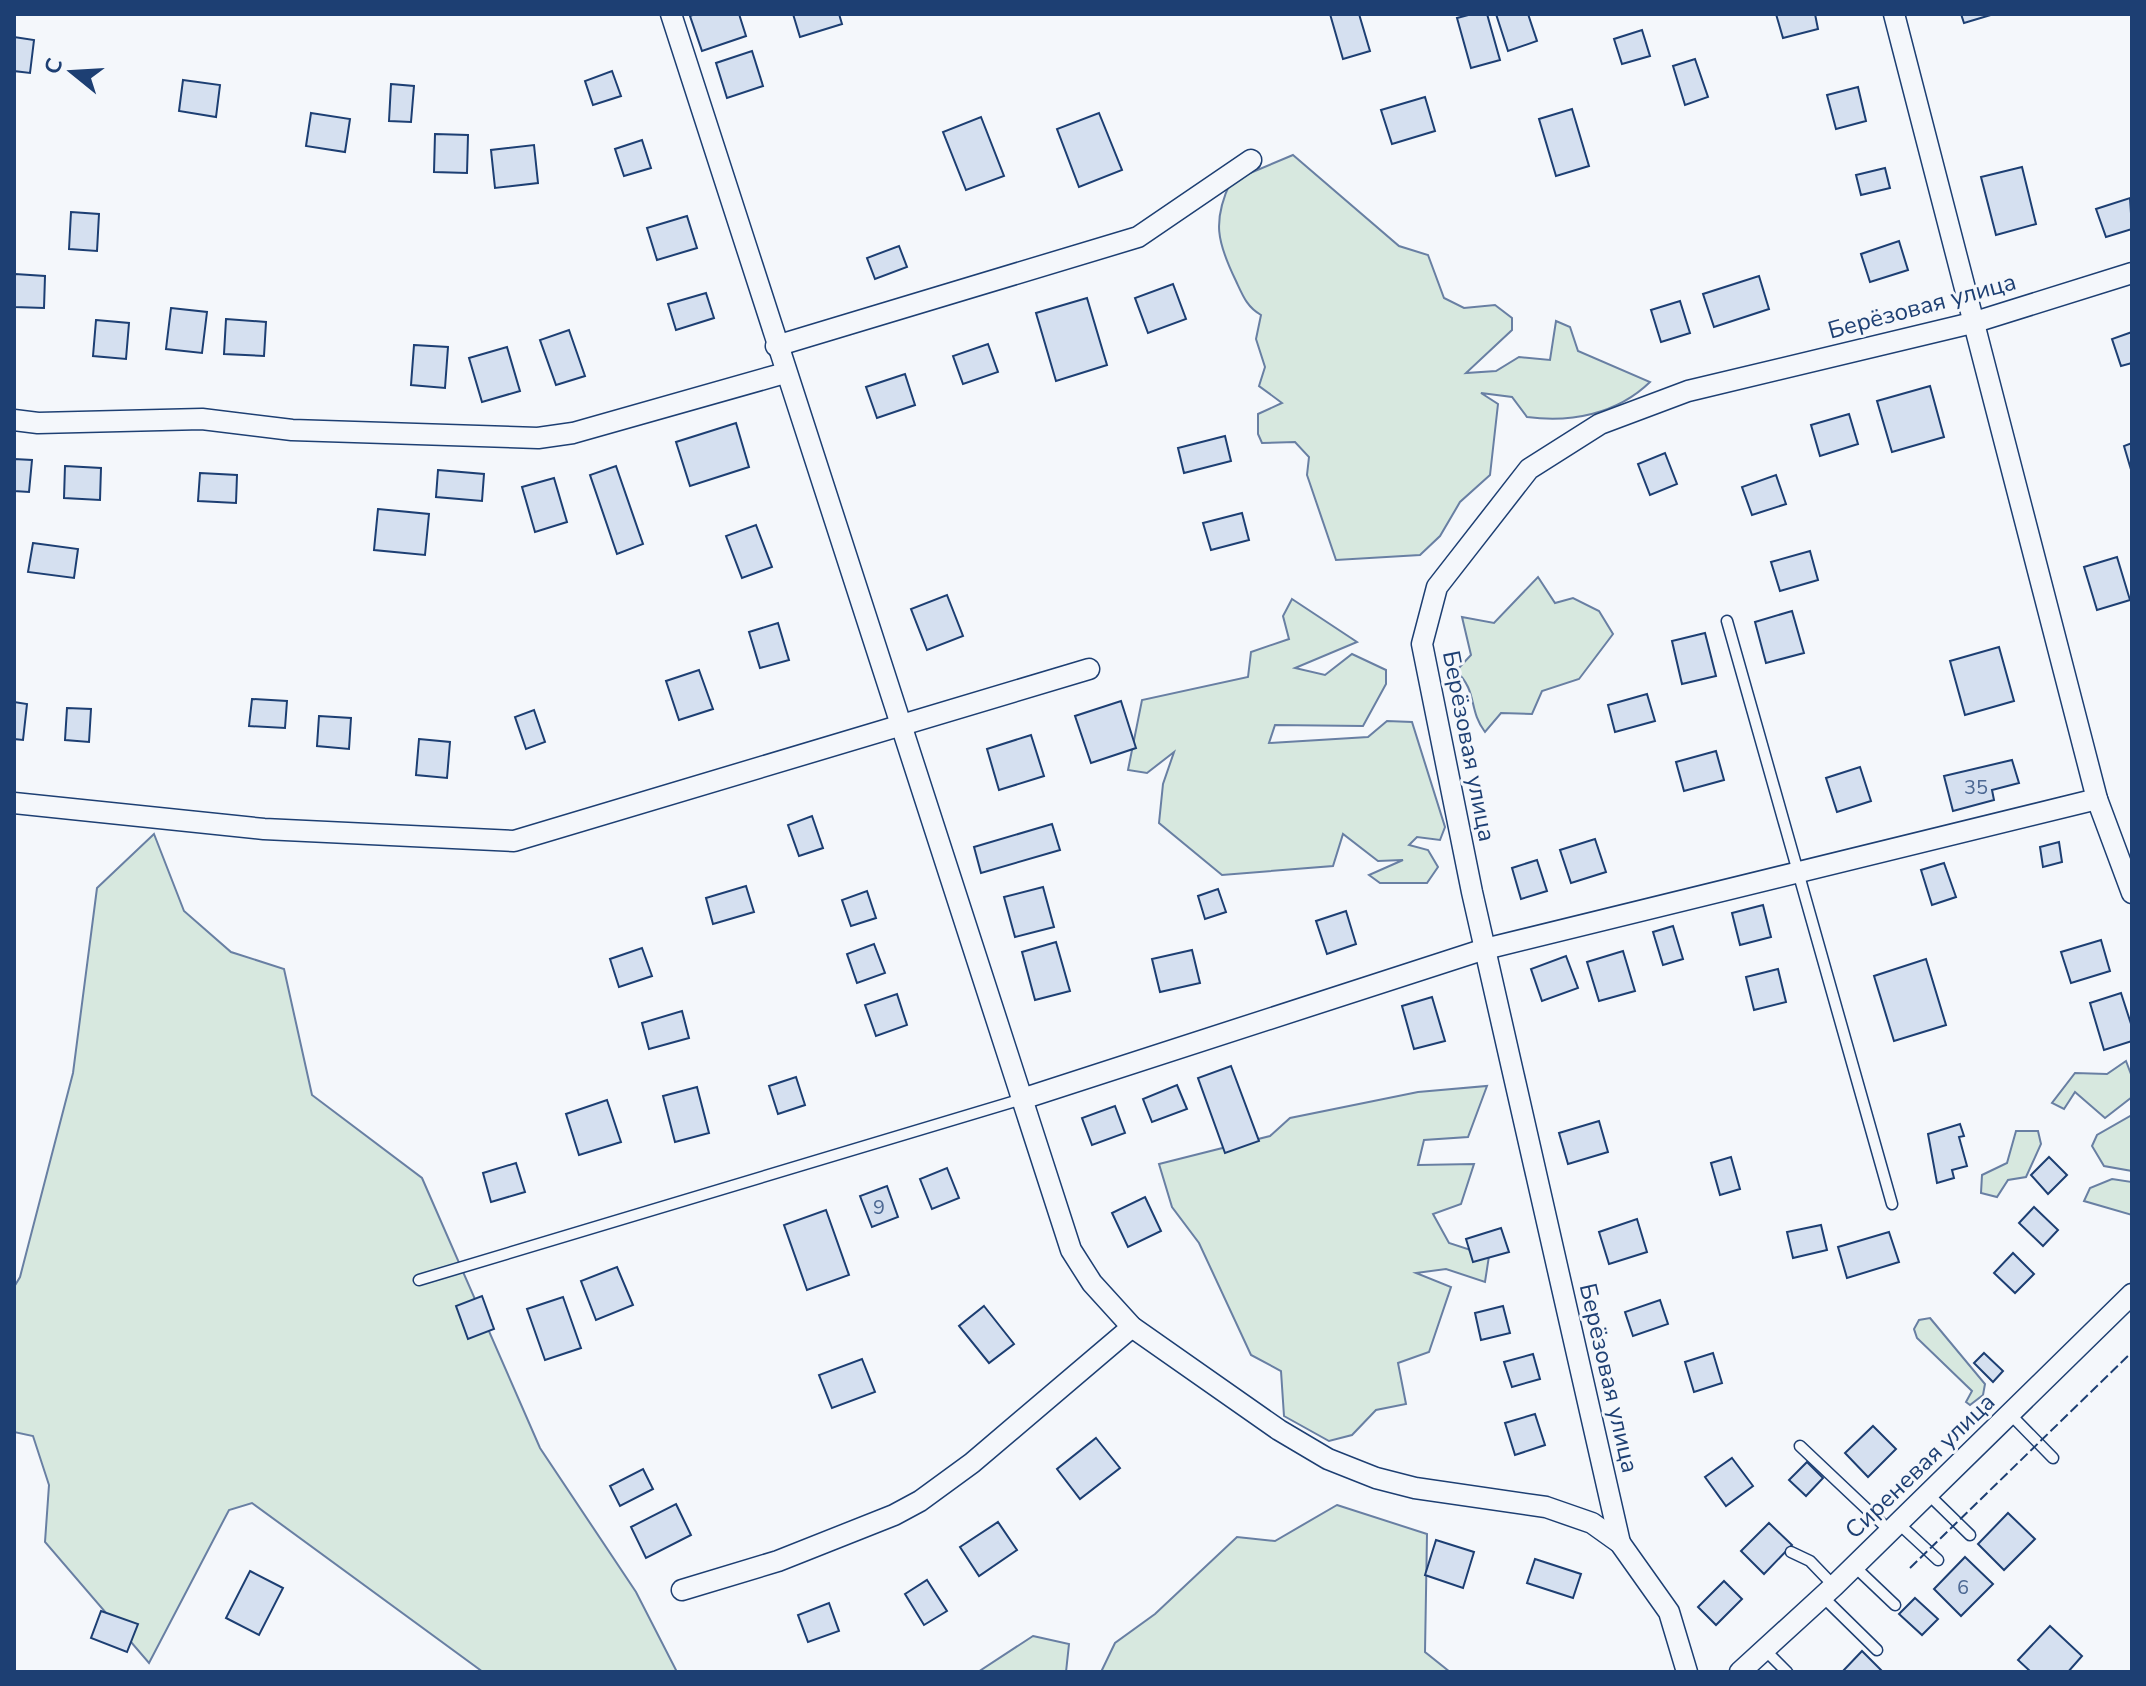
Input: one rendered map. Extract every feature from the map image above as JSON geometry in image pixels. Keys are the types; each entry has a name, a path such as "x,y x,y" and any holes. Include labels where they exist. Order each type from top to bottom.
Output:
{"street":[{"path":"671,14 1071,1250 1092,1283 1132,1327 1279,1430 1328,1459 1376,1478 1415,1488 1546,1507 1592,1523 1620,1543 1669,1612 1687,1672"},
{"path":"1894,14 2097,799 2132,893"},
{"path":"776,346 1138,237 1251,160"},
{"name":"Берёзовая улица","path":"1620,1543 1485,949 1422,644 1437,587 1529,469 1600,424 1688,391 1972,323 2132,273"},
{"path":"14,420 38,423 202,419 292,430 538,438 573,433 785,373"},
{"path":"14,803 264,829 514,841 1089,669"},
{"path":"1022,1099 1485,949 2097,799"},
{"name":"Сиреневая улица","path":"1740,1672 1829,1591 2132,1294"},
{"path":"682,1590 778,1561 894,1515 920,1501 972,1463 1132,1327"}],"lane":[{"path":"1727,621 1892,1204"},
{"path":"419,1280 1022,1099"},
{"path":"2010,1414 2053,1458"},
{"path":"1800,1446 1894,1527 1938,1560"},
{"path":"1928,1494 1970,1535"},
{"path":"1791,1552 1810,1561 1829,1591 1877,1650"},
{"path":"1854,1566 1895,1605"},
{"path":"1765,1650 1787,1672"}],"shaded area":[{"path":"1293,155 1399,246 1428,255 1444,298 1464,308 1495,305 1512,318 1512,330 1466,373 1496,371 1519,357 1550,360 1556,321 1570,327 1578,351 1650,382 1608,409 1560,419 1527,417 1512,397 1481,393 1498,404 1490,475 1460,502 1440,536 1420,555 1336,560 1307,475 1309,457 1295,442 1262,443 1258,434 1258,414 1282,403 1259,386 1265,367 1256,339 1261,315 1249,305 1241,292 1225,255 1219,231 1221,208 1231,181"},
{"path":"1538,577 1555,603 1573,598 1599,611 1613,634 1579,679 1542,691 1532,714 1501,713 1485,732 1476,716 1467,686 1456,671 1471,655 1462,617 1494,623"},
{"path":"1292,599 1357,642 1295,668 1325,675 1352,654 1386,670 1386,684 1363,726 1275,725 1269,743 1368,737 1387,721 1412,722 1445,827 1440,840 1417,837 1409,845 1428,850 1438,867 1427,883 1380,883 1369,875 1403,860 1378,861 1343,834 1333,866 1222,875 1159,823 1163,784 1174,752 1147,773 1128,770 1142,700 1248,677 1251,652 1289,639 1283,616"},
{"path":"154,834 184,911 231,952 284,969 312,1095 422,1178 540,1448 636,1592 677,1672 483,1672 252,1503 229,1510 149,1663 45,1542 49,1485 33,1436 14,1432 14,1287 20,1277 73,1073 97,888"},
{"path":"2126,1061 2132,1077 2132,1097 2105,1118 2075,1092 2064,1109 2052,1103 2075,1073 2107,1074"},
{"path":"1487,1086 1468,1137 1424,1140 1418,1165 1474,1164 1461,1204 1433,1214 1449,1243 1489,1256 1485,1282 1446,1269 1416,1273 1451,1287 1429,1352 1398,1363 1406,1404 1376,1410 1352,1435 1329,1441 1284,1416 1281,1371 1251,1355 1199,1243 1172,1207 1159,1164 1270,1136 1290,1118 1418,1092"},
{"path":"2132,1115 2132,1171 2104,1166 2092,1146 2097,1135"},
{"path":"2016,1131 2038,1131 2041,1144 2026,1177 2008,1180 1997,1197 1981,1193 1982,1175 2007,1163"},
{"path":"2112,1179 2132,1182 2132,1215 2084,1201 2090,1188"},
{"path":"1930,1318 1985,1384 1983,1395 1970,1405 1966,1402 1972,1391 1917,1338 1914,1329 1919,1320"},
{"path":"1337,1505 1427,1534 1425,1652 1450,1672 1101,1672 1115,1643 1155,1614 1237,1537 1275,1541"},
{"path":"1033,1636 1069,1644 1066,1672 978,1672"}],"building":[{"path":"739,14 746,36 702,51 690,16"},
{"path":"793,14 839,14 842,24 800,37"},
{"path":"1330,14 1359,14 1370,51 1343,59"},
{"path":"1487,14 1500,60 1471,68 1457,18"},
{"path":"1496,14 1528,14 1537,41 1508,51"},
{"path":"1776,14 1815,14 1818,29 1783,38"},
{"path":"1961,14 1994,14 1964,23"},
{"path":"1642,30 1650,56 1622,64 1614,39"},
{"path":"14,37 34,40 30,73 14,71"},
{"path":"752,51 763,86 727,98 716,63"},
{"path":"1695,59 1708,97 1685,105 1673,66"},
{"path":"612,71 621,96 593,105 585,81"},
{"path":"183,80 220,85 216,117 179,111"},
{"path":"391,84 414,86 411,122 389,121"},
{"path":"1858,87 1866,121 1836,129 1827,95"},
{"path":"1425,97 1435,131 1392,144 1381,110"},
{"path":"1572,109 1589,166 1556,176 1539,119"},
{"path":"311,113 350,119 345,152 306,146"},
{"path":"1099,113 1122,170 1079,187 1057,129"},
{"path":"981,117 1004,176 966,190 943,132"},
{"path":"435,134 468,135 467,173 434,172"},
{"path":"642,140 651,168 624,176 615,149"},
{"path":"534,145 538,183 495,188 491,150"},
{"path":"2022,167 2036,224 1996,235 1981,177"},
{"path":"1885,168 1890,188 1861,195 1856,175"},
{"path":"2130,198 2132,229 2106,237 2096,209"},
{"path":"71,212 99,214 97,251 69,249"},
{"path":"687,216 697,248 657,260 647,228"},
{"path":"1899,241 1908,270 1870,282 1861,254"},
{"path":"899,246 907,267 875,279 867,258"},
{"path":"15,274 45,276 44,308 14,307"},
{"path":"1759,276 1769,309 1714,327 1703,294"},
{"path":"1173,284 1186,319 1148,333 1135,298"},
{"path":"706,293 714,318 676,330 668,304"},
{"path":"1087,298 1107,365 1056,381 1036,313"},
{"path":"1680,301 1690,333 1661,342 1651,310"},
{"path":"171,308 207,312 202,353 166,349"},
{"path":"226,319 266,322 264,356 224,354"},
{"path":"96,320 129,323 126,359 93,356"},
{"path":"569,330 585,376 556,385 540,340"},
{"path":"2132,332 2132,363 2121,366 2112,339"},
{"path":"988,344 998,372 963,384 953,356"},
{"path":"414,345 448,347 445,388 411,385"},
{"path":"507,347 520,391 482,402 469,358"},
{"path":"905,374 915,405 877,418 866,387"},
{"path":"1930,386 1944,437 1892,452 1877,401"},
{"path":"1849,414 1858,444 1820,456 1811,425"},
{"path":"736,423 749,467 690,486 676,442"},
{"path":"1225,436 1231,461 1184,473 1178,448"},
{"path":"2132,443 2132,473 2124,446"},
{"path":"1665,453 1677,484 1650,495 1638,464"},
{"path":"14,459 32,460 29,492 14,491"},
{"path":"65,466 101,468 100,500 64,498"},
{"path":"616,466 643,544 617,554 590,475"},
{"path":"438,470 484,474 482,501 436,497"},
{"path":"200,473 237,475 236,503 198,501"},
{"path":"1776,475 1786,504 1752,515 1742,487"},
{"path":"554,478 567,522 535,532 522,487"},
{"path":"378,509 429,514 425,555 374,550"},
{"path":"1242,513 1249,540 1211,550 1203,523"},
{"path":"756,525 772,567 742,578 726,536"},
{"path":"33,543 78,549 74,578 28,572"},
{"path":"1810,551 1818,580 1780,591 1771,562"},
{"path":"2117,557 2130,600 2097,610 2084,567"},
{"path":"947,595 963,636 927,650 911,609"},
{"path":"1792,611 1804,653 1766,663 1755,622"},
{"path":"778,623 789,660 760,668 749,632"},
{"path":"1705,633 1716,676 1682,684 1672,641"},
{"path":"1999,647 2014,701 1965,715 1950,661"},
{"path":"699,670 713,709 679,720 666,681"},
{"path":"1647,694 1655,721 1615,732 1608,705"},
{"path":"252,699 287,701 285,728 249,726"},
{"path":"1121,701 1136,748 1091,763 1075,716"},
{"path":"14,702 27,704 23,740 14,739"},
{"path":"67,708 91,709 89,742 65,740"},
{"path":"534,710 545,742 526,749 515,717"},
{"path":"319,716 351,718 349,749 317,746"},
{"path":"1031,735 1044,776 999,790 987,749"},
{"path":"419,739 450,742 447,778 416,775"},
{"path":"1716,751 1724,780 1684,791 1676,762"},
{"path":"2012,760 2019,783 1992,790 1994,800 1953,811 1944,776"},
{"path":"1860,767 1871,801 1837,812 1826,778"},
{"path":"812,816 823,848 799,856 788,825"},
{"path":"1052,824 1060,850 981,873 974,847"},
{"path":"1595,839 1606,872 1571,883 1560,850"},
{"path":"2059,842 2062,862 2043,867 2040,847"},
{"path":"1537,860 1547,891 1521,899 1512,868"},
{"path":"1944,863 1956,897 1932,905 1921,870"},
{"path":"746,886 754,912 713,924 706,898"},
{"path":"1043,887 1054,927 1015,937 1004,897"},
{"path":"1218,889 1226,912 1205,919 1198,896"},
{"path":"867,891 876,918 851,926 842,900"},
{"path":"1763,905 1771,937 1740,945 1732,913"},
{"path":"1346,911 1356,944 1327,954 1316,921"},
{"path":"1673,926 1683,959 1663,965 1653,932"},
{"path":"2101,940 2110,971 2071,983 2061,952"},
{"path":"1056,942 1070,991 1035,1000 1022,952"},
{"path":"874,944 885,973 857,983 847,954"},
{"path":"642,948 652,976 619,987 610,959"},
{"path":"1192,950 1200,983 1160,992 1152,959"},
{"path":"1623,951 1635,991 1599,1001 1587,962"},
{"path":"1566,956 1578,988 1542,1001 1531,969"},
{"path":"1926,959 1946,1025 1894,1041 1874,976"},
{"path":"1778,969 1786,1002 1754,1010 1746,977"},
{"path":"2121,993 2132,1027 2132,1041 2104,1050 2090,1003"},
{"path":"897,994 907,1025 876,1036 865,1005"},
{"path":"1432,997 1445,1041 1414,1049 1402,1006"},
{"path":"682,1011 689,1038 649,1049 642,1023"},
{"path":"1231,1066 1259,1141 1225,1153 1198,1078"},
{"path":"796,1077 805,1105 778,1114 769,1086"},
{"path":"1177,1085 1187,1109 1152,1122 1143,1099"},
{"path":"697,1087 709,1133 675,1142 663,1096"},
{"path":"607,1100 621,1142 579,1155 566,1114"},
{"path":"1115,1106 1125,1133 1092,1145 1082,1118"},
{"path":"1599,1121 1608,1152 1568,1164 1559,1133"},
{"path":"1960,1124 1964,1136 1959,1137 1967,1166 1952,1170 1954,1178 1937,1183 1928,1134"},
{"path":"1731,1157 1740,1189 1720,1195 1711,1163"},
{"path":"2049,1157 2067,1175 2048,1194 2031,1175"},
{"path":"516,1163 525,1192 491,1202 483,1173"},
{"path":"947,1168 959,1198 932,1209 920,1179"},
{"path":"887,1186 898,1217 872,1227 860,1196"},
{"path":"1145,1197 1161,1231 1128,1247 1112,1213"},
{"path":"2034,1207 2058,1230 2043,1246 2019,1223"},
{"path":"826,1210 849,1275 807,1290 784,1225"},
{"path":"1637,1219 1647,1252 1609,1264 1599,1232"},
{"path":"1821,1225 1827,1250 1793,1258 1787,1232"},
{"path":"1501,1228 1509,1252 1473,1262 1466,1239"},
{"path":"1889,1232 1899,1262 1847,1278 1838,1247"},
{"path":"2013,1253 2034,1274 2015,1293 1994,1273"},
{"path":"617,1267 633,1305 596,1320 581,1281"},
{"path":"482,1296 494,1329 468,1339 456,1306"},
{"path":"563,1297 581,1348 545,1360 527,1309"},
{"path":"1660,1300 1668,1324 1633,1336 1625,1312"},
{"path":"984,1306 1014,1344 989,1363 959,1326"},
{"path":"1503,1306 1510,1333 1481,1340 1475,1313"},
{"path":"1713,1353 1722,1383 1694,1392 1685,1362"},
{"path":"1984,1353 2003,1371 1993,1382 1974,1363"},
{"path":"1533,1354 1540,1379 1512,1387 1504,1362"},
{"path":"862,1359 875,1392 832,1408 819,1375"},
{"path":"1535,1414 1545,1445 1515,1455 1505,1423"},
{"path":"1873,1426 1896,1449 1868,1477 1845,1453"},
{"path":"1096,1438 1120,1468 1080,1499 1057,1469"},
{"path":"1732,1458 1753,1486 1726,1506 1705,1477"},
{"path":"1807,1462 1823,1478 1806,1496 1789,1480"},
{"path":"643,1469 653,1489 620,1506 610,1486"},
{"path":"676,1504 691,1535 646,1558 631,1527"},
{"path":"2008,1513 2035,1539 2004,1570 1978,1544"},
{"path":"998,1522 1017,1550 979,1576 960,1547"},
{"path":"1769,1523 1792,1545 1764,1574 1741,1551"},
{"path":"1436,1540 1474,1552 1463,1588 1425,1575"},
{"path":"1965,1557 1993,1584 1961,1616 1934,1589"},
{"path":"1535,1559 1581,1574 1573,1598 1527,1583"},
{"path":"250,1571 283,1588 259,1635 226,1618"},
{"path":"927,1580 947,1611 924,1625 905,1594"},
{"path":"1724,1581 1742,1599 1716,1625 1698,1607"},
{"path":"1915,1598 1938,1619 1922,1635 1899,1614"},
{"path":"829,1603 839,1631 808,1642 798,1615"},
{"path":"101,1611 138,1624 127,1652 91,1638"},
{"path":"2050,1626 2082,1656 2068,1672 2031,1672 2018,1660"},
{"path":"1862,1651 1883,1672 1842,1672"}],"fence":[{"path":"1910,1568 2132,1352"}],"wall":[{"path":"14,1498 14,1504"}]}
